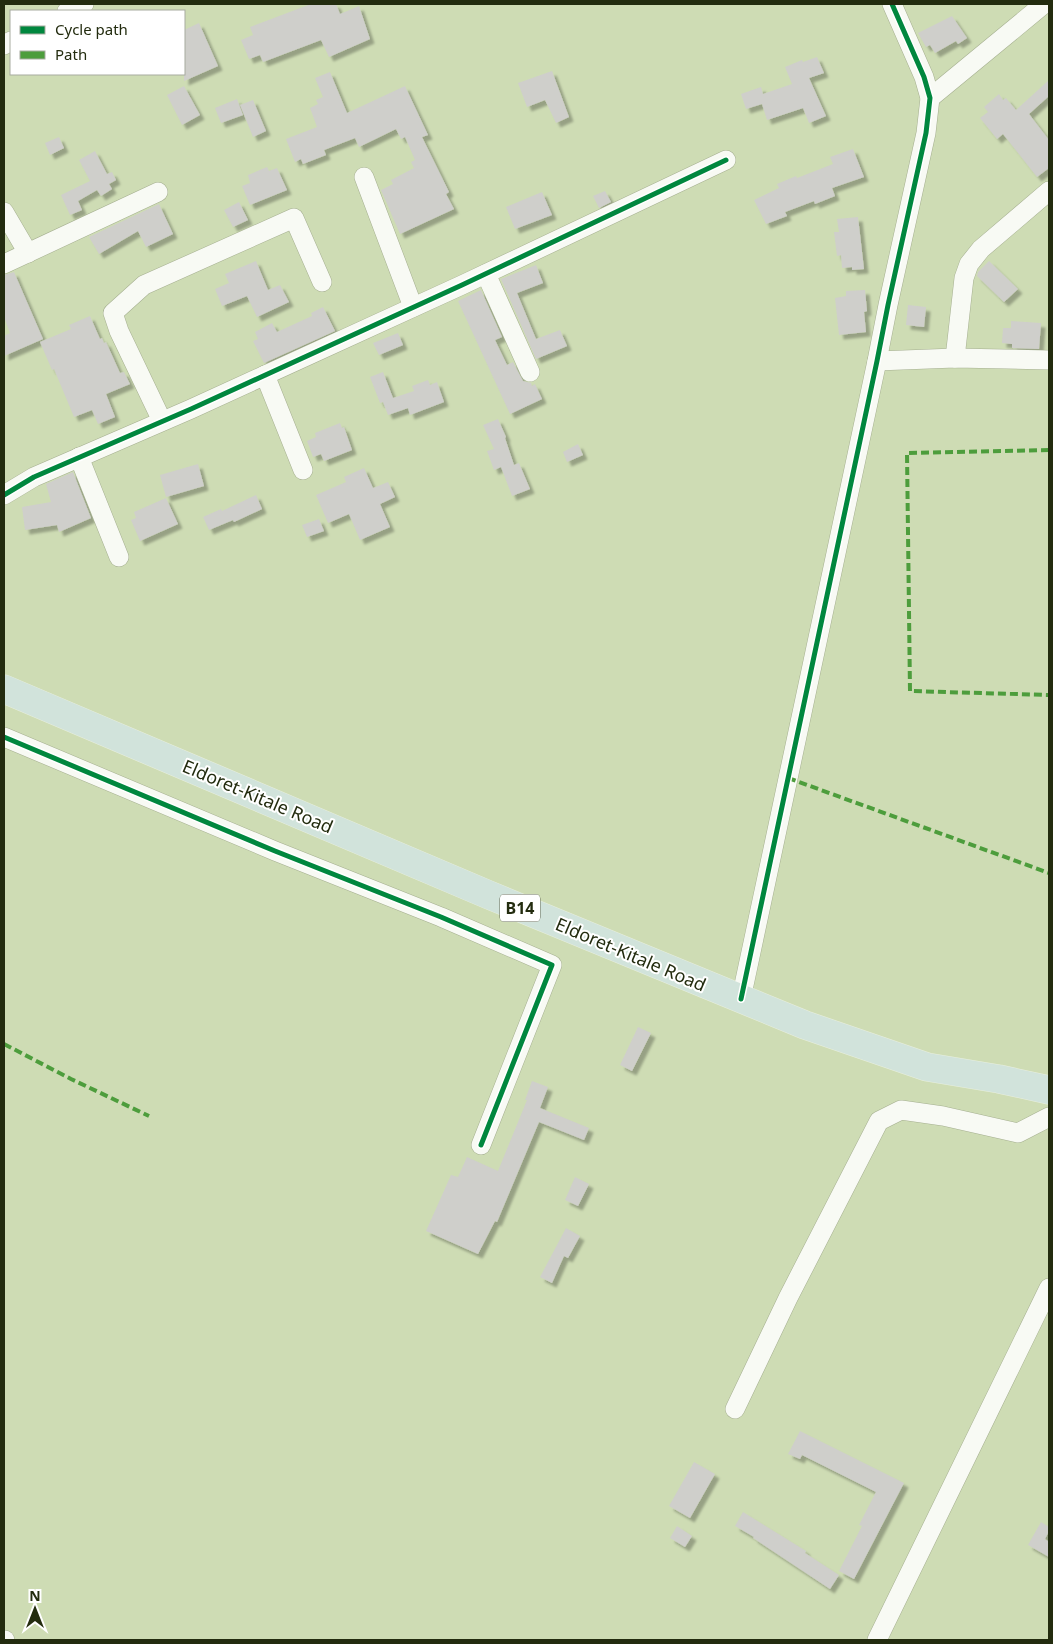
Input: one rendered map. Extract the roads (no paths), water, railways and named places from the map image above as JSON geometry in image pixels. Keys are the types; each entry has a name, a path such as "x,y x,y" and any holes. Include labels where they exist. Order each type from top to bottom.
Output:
{"highway":[{"name":"Eldoret-Kitale Road","path":"4,689 489,895 821,1031 927,1067 999,1079 1049,1090"}],"street":[{"path":"70,10 84,4"},
{"path":"741,999 926,133 930,98 924,77 892,4"},
{"path":"930,98 1044,4"},
{"path":"4,495 34,477 265,375 486,274 726,160"},
{"path":"364,177 413,307"},
{"path":"955,358 964,278 969,264 982,249 1049,191"},
{"path":"4,264 158,192"},
{"path":"4,212 28,253"},
{"path":"162,421 119,331 113,313 144,285 294,218 322,282"},
{"path":"486,274 530,372"},
{"path":"878,361 955,358 1049,360"},
{"path":"265,375 303,470"},
{"path":"79,457 119,557"},
{"path":"4,736 274,851 441,917 552,964 481,1145"},
{"path":"735,1409 788,1298 879,1121 901,1110 943,1116 1018,1133 1049,1117"},
{"path":"877,1640 1049,1288"}]}
